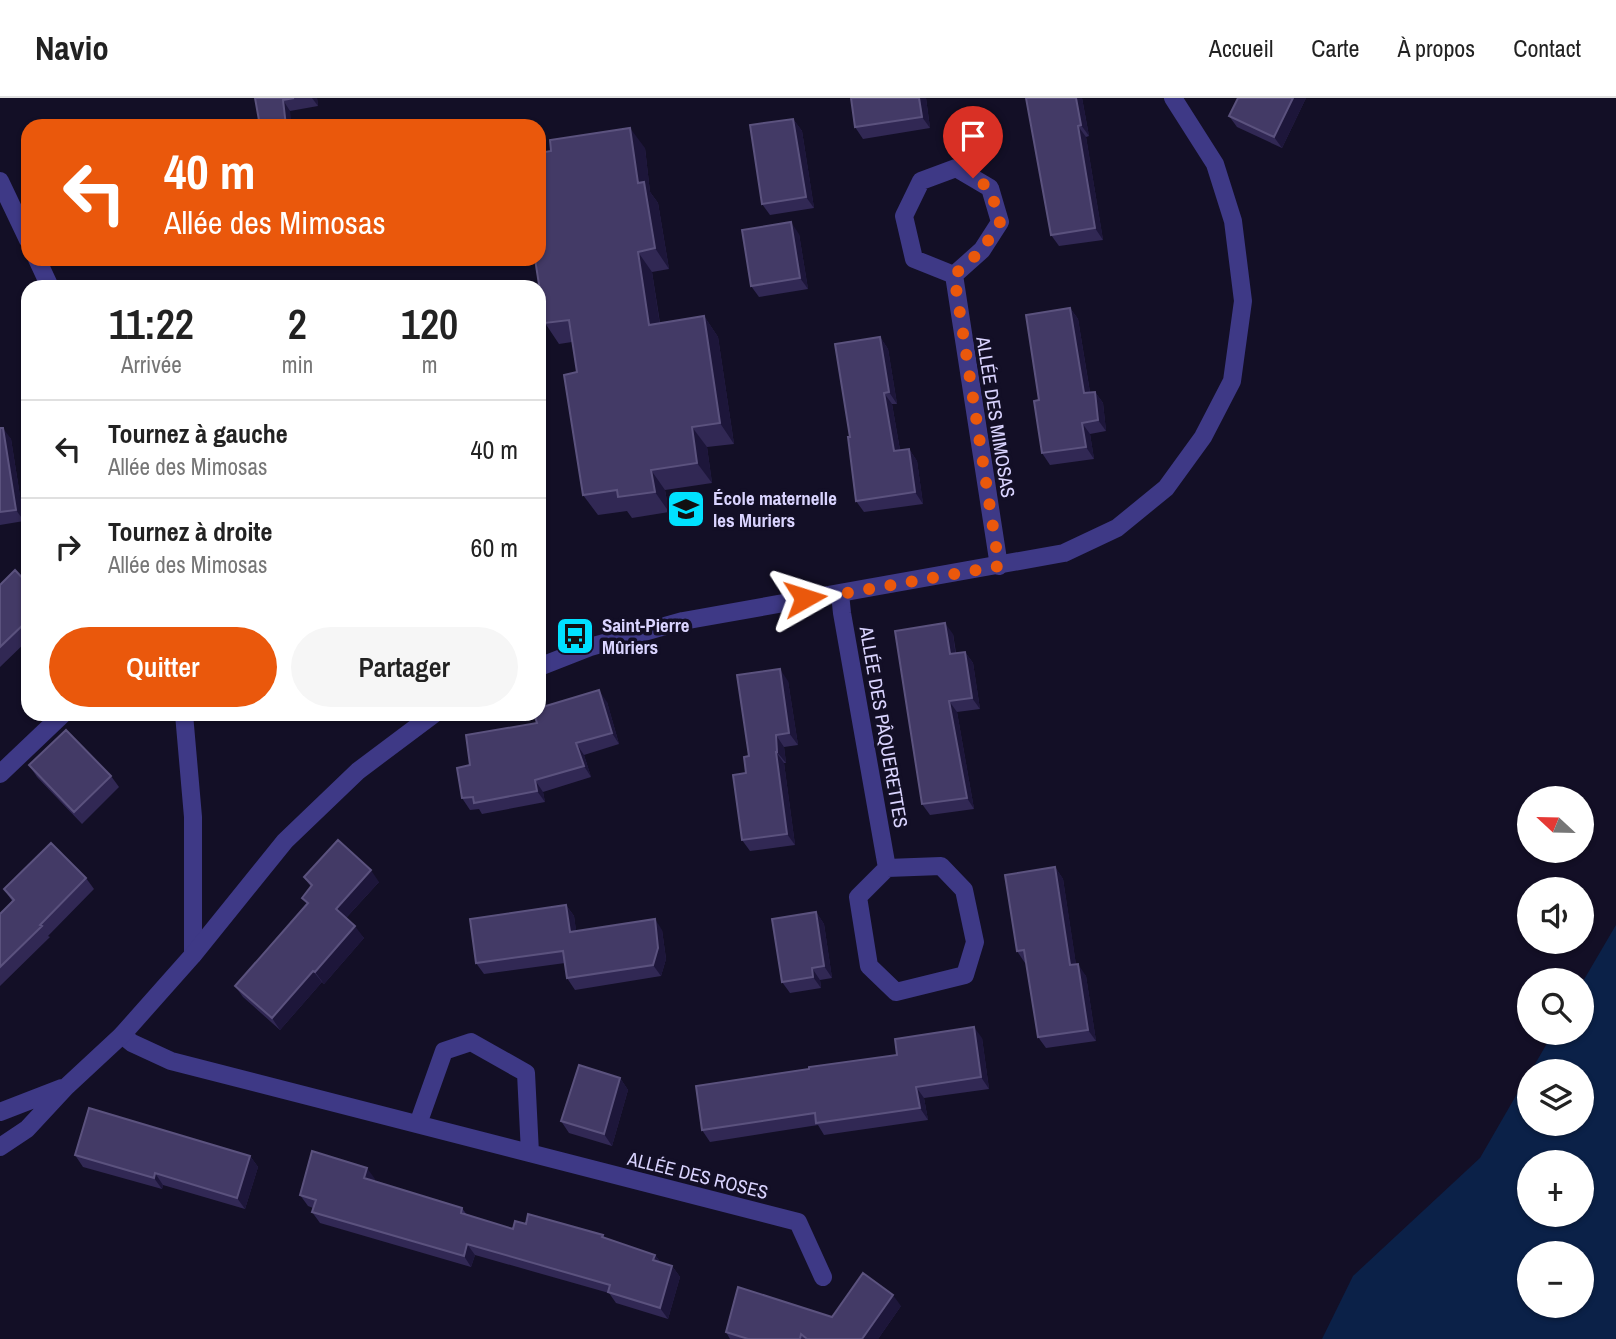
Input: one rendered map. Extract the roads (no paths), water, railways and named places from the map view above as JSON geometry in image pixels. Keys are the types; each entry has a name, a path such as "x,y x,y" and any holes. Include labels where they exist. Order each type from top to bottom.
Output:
{"street":[{"path":"546,664 590,647 683,621 1065,553 1117,528 1166,488 1203,437 1231,381 1243,301 1233,221 1215,164 1173,98"},
{"path":"956,168 990,188 1000,222 982,250 954,275 914,258 904,216 921,181 956,168"},
{"path":"0,181 21,225"},
{"name":"ALLÉE DES MIMOSAS","path":"954,275 999,566"},
{"name":"ALLÉE DES PÂQUERETTES","path":"841,594 842,613 887,868"},
{"path":"0,774 56,721"},
{"path":"185,721 192,817 193,955"},
{"path":"0,1147 27,1129 66,1087 122,1034 193,955 285,841 358,771 425,721"},
{"path":"941,866 964,890 975,942 965,975 896,992 869,966 858,897 887,868 941,866"},
{"name":"ALLÉE DES ROSES","path":"122,1034 132,1044 171,1061 798,1222 823,1277"},
{"path":"418,1124 444,1051 471,1042 526,1073 530,1153"},
{"path":"0,1112 66,1087"}],"water":[{"path":"1616,925 1616,1339 1322,1339 1353,1276 1480,1158 1517,1094 1517,1136 1594,1136 1594,1059 1538,1059 1546,1045 1594,1045 1594,968 1591,968"}],"place":[{"name":"École maternelle les Muriers","path":"686,509"},
{"name":"Saint-Pierre Mûriers","path":"575,636"}]}
